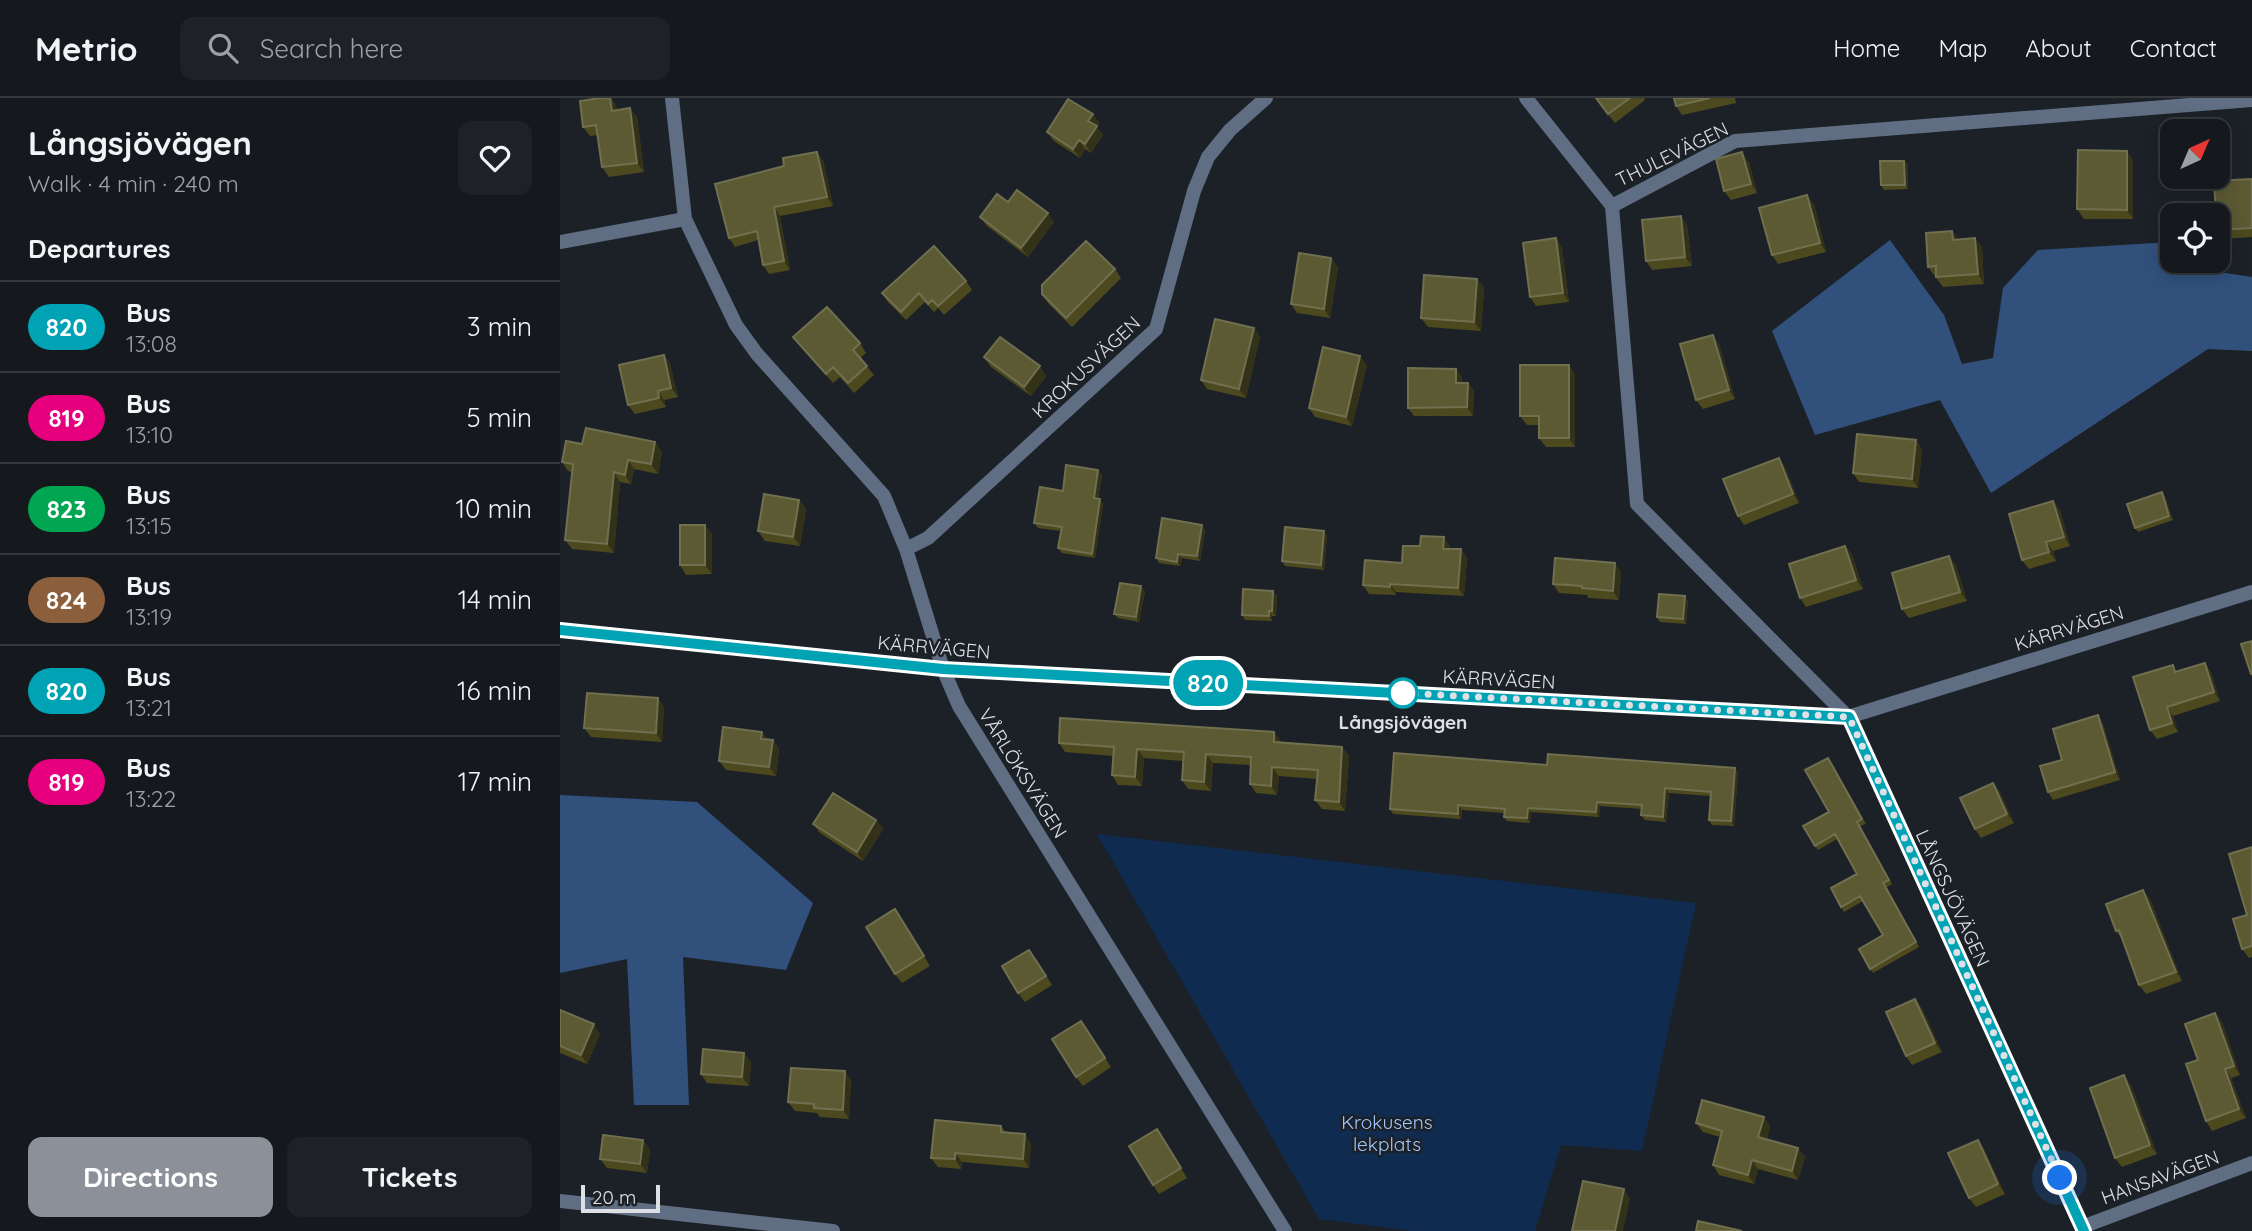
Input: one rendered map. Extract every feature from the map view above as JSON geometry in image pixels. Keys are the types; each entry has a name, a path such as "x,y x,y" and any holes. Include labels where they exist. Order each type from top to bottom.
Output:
{"street":[{"name":"VÅRLÖKSVÄGEN","path":"672,98 685,219 736,325 757,354 884,496 906,549 943,669 959,706 1285,1231"},
{"name":"KROKUSVÄGEN","path":"906,549 928,538 1156,329 1194,191 1208,157 1230,130 1266,98"},
{"path":"1526,98 1612,206"},
{"name":"THULEVÄGEN","path":"1612,206 1735,141 2252,100"},
{"name":"LÅNGSJÖVÄGEN","path":"1612,206 1637,503 1849,717 2083,1229"},
{"path":"560,242 685,219"},
{"name":"KÄRRVÄGEN","path":"560,630 943,669 1849,717 2252,592"},
{"name":"HANSAVÄGEN","path":"2083,1229 2252,1163"},
{"path":"560,1201 832,1231"}],"green space":[{"name":"Krokusens lekplats","path":"1097,834 1696,903 1642,1151 1561,1145 1535,1231 1413,1231 1319,1219"}],"shaded area":[{"path":"1890,240 1944,315 1962,364 1993,358 2003,288 2038,250 2160,243 2160,273 2226,273 2252,277 2252,351 2208,349 1991,493 1940,400 1815,435 1772,331"},
{"path":"560,795 697,802 813,903 786,970 683,957 689,1105 634,1105 627,959 560,973"}],"building":[{"path":"610,98 612,111 630,108 637,163 602,167 596,125 583,127 580,101"},
{"path":"1596,98 1630,98 1608,114"},
{"path":"1674,98 1710,98 1676,106"},
{"path":"1068,99 1093,114 1088,121 1097,126 1085,144 1079,140 1073,149 1047,132"},
{"path":"2078,150 2127,151 2127,210 2077,209"},
{"path":"817,152 827,197 774,207 784,261 763,265 757,231 729,238 715,184 784,166 783,158"},
{"path":"1742,152 1751,184 1724,191 1716,159"},
{"path":"1880,161 1904,161 1905,185 1881,185"},
{"path":"2252,179 2252,228 2230,229 2230,203 2215,203 2214,189 2230,189 2230,180"},
{"path":"1017,190 1048,213 1021,248 980,217 997,194 1008,202"},
{"path":"1807,195 1820,243 1772,255 1759,208"},
{"path":"1681,216 1685,257 1646,261 1642,220"},
{"path":"1952,231 1953,240 1975,238 1978,274 1936,277 1936,266 1928,267 1926,233"},
{"path":"1556,238 1563,293 1530,297 1523,243"},
{"path":"1086,241 1115,269 1066,318 1042,294 1042,285"},
{"path":"934,246 966,281 938,306 932,300 928,304 919,293 901,312 882,293"},
{"path":"1299,253 1331,258 1324,309 1291,304"},
{"path":"1424,275 1477,279 1474,322 1421,318"},
{"path":"827,307 860,343 853,350 867,366 848,383 833,367 826,374 793,337"},
{"path":"1215,319 1254,328 1239,389 1201,380"},
{"path":"1713,335 1729,390 1696,400 1680,344"},
{"path":"1000,337 1040,366 1024,387 984,357"},
{"path":"1323,347 1360,356 1346,417 1309,408"},
{"path":"664,355 671,388 658,391 659,398 628,405 619,365"},
{"path":"1520,365 1569,365 1569,438 1539,438 1539,416 1520,416"},
{"path":"1408,368 1456,369 1456,383 1468,383 1467,407 1408,408"},
{"path":"586,428 655,442 651,464 628,460 625,475 614,472 607,544 565,540 573,464 562,462 566,441 582,444"},
{"path":"1857,434 1916,440 1912,479 1853,473"},
{"path":"1779,458 1793,494 1738,516 1723,479"},
{"path":"1066,465 1098,470 1094,498 1100,499 1092,554 1058,548 1062,527 1034,523 1040,487 1063,491"},
{"path":"2162,492 2169,516 2135,528 2127,504"},
{"path":"764,494 799,500 793,537 758,531"},
{"path":"2053,501 2064,537 2046,542 2049,552 2022,560 2009,514"},
{"path":"1162,518 1202,525 1197,556 1178,554 1177,562 1156,558"},
{"path":"680,525 705,525 705,565 680,565"},
{"path":"1285,527 1324,531 1321,565 1282,561"},
{"path":"1421,536 1444,537 1443,549 1461,549 1458,588 1363,585 1365,560 1402,563 1403,546 1420,546"},
{"path":"1845,546 1856,580 1800,598 1789,564"},
{"path":"1949,556 1960,592 1902,609 1892,573"},
{"path":"1555,558 1615,563 1613,591 1553,584"},
{"path":"1120,583 1141,586 1136,617 1114,614"},
{"path":"1243,589 1273,591 1272,611 1269,611 1269,616 1242,615"},
{"path":"1659,594 1685,596 1683,619 1657,617"},
{"path":"2252,641 2252,673 2251,674 2241,644"},
{"path":"2205,663 2214,692 2167,707 2172,723 2150,730 2133,677 2173,665 2175,672"},
{"path":"587,693 658,698 656,733 584,728"},
{"path":"2098,715 2115,772 2048,792 2040,766 2062,760 2053,729"},
{"path":"1060,718 1274,732 1274,742 1342,747 1339,802 1315,800 1318,770 1272,767 1271,786 1250,784 1251,757 1206,754 1204,782 1182,780 1184,752 1137,749 1135,777 1112,775 1114,747 1059,743"},
{"path":"723,727 762,732 761,739 773,740 769,767 719,761"},
{"path":"1394,753 1547,765 1548,754 1735,768 1731,821 1709,820 1711,792 1665,788 1663,817 1641,815 1642,805 1597,802 1596,812 1528,808 1527,818 1504,817 1505,809 1458,805 1458,814 1390,809"},
{"path":"1828,758 1862,819 1857,822 1889,880 1883,883 1916,942 1870,969 1859,949 1883,935 1860,896 1841,907 1831,888 1857,874 1835,834 1815,846 1803,826 1829,812 1805,770"},
{"path":"1993,783 2007,814 1975,829 1960,798"},
{"path":"833,793 876,820 857,852 813,824"},
{"path":"2252,847 2252,946 2242,949 2233,919 2247,915 2229,854"},
{"path":"2143,890 2176,972 2139,985 2119,930 2116,931 2106,904"},
{"path":"895,909 924,956 895,974 866,927"},
{"path":"1029,950 1046,976 1018,993 1002,966"},
{"path":"1915,999 1935,1043 1906,1056 1886,1012"},
{"path":"560,1010 594,1024 581,1055 560,1046"},
{"path":"2215,1013 2234,1066 2225,1069 2239,1109 2206,1121 2186,1064 2198,1060 2185,1024"},
{"path":"1081,1021 1105,1058 1076,1077 1052,1039"},
{"path":"703,1049 744,1053 742,1077 701,1074"},
{"path":"791,1068 845,1071 843,1110 814,1108 814,1104 788,1102"},
{"path":"2124,1075 2150,1145 2115,1158 2090,1088"},
{"path":"1702,1100 1764,1117 1758,1137 1798,1148 1792,1171 1752,1160 1748,1175 1713,1165 1722,1131 1696,1123"},
{"path":"935,1120 1001,1126 1001,1132 1025,1134 1023,1159 955,1153 955,1159 931,1158"},
{"path":"1157,1129 1181,1168 1153,1185 1129,1146"},
{"path":"603,1135 643,1140 640,1164 600,1159"},
{"path":"1978,1140 1998,1184 1969,1198 1948,1153"},
{"path":"1583,1181 1624,1189 1615,1231 1572,1231"},
{"path":"1698,1221 1742,1231 1696,1231"}],"bus line":[{"name":"820","path":"560,630 943,669 1849,717 2084,1231"}],"place":[{"name":"Långsjövägen","path":"1403,693"}],"route":[{"path":"1403,693 1849,717 2060,1178"}]}
